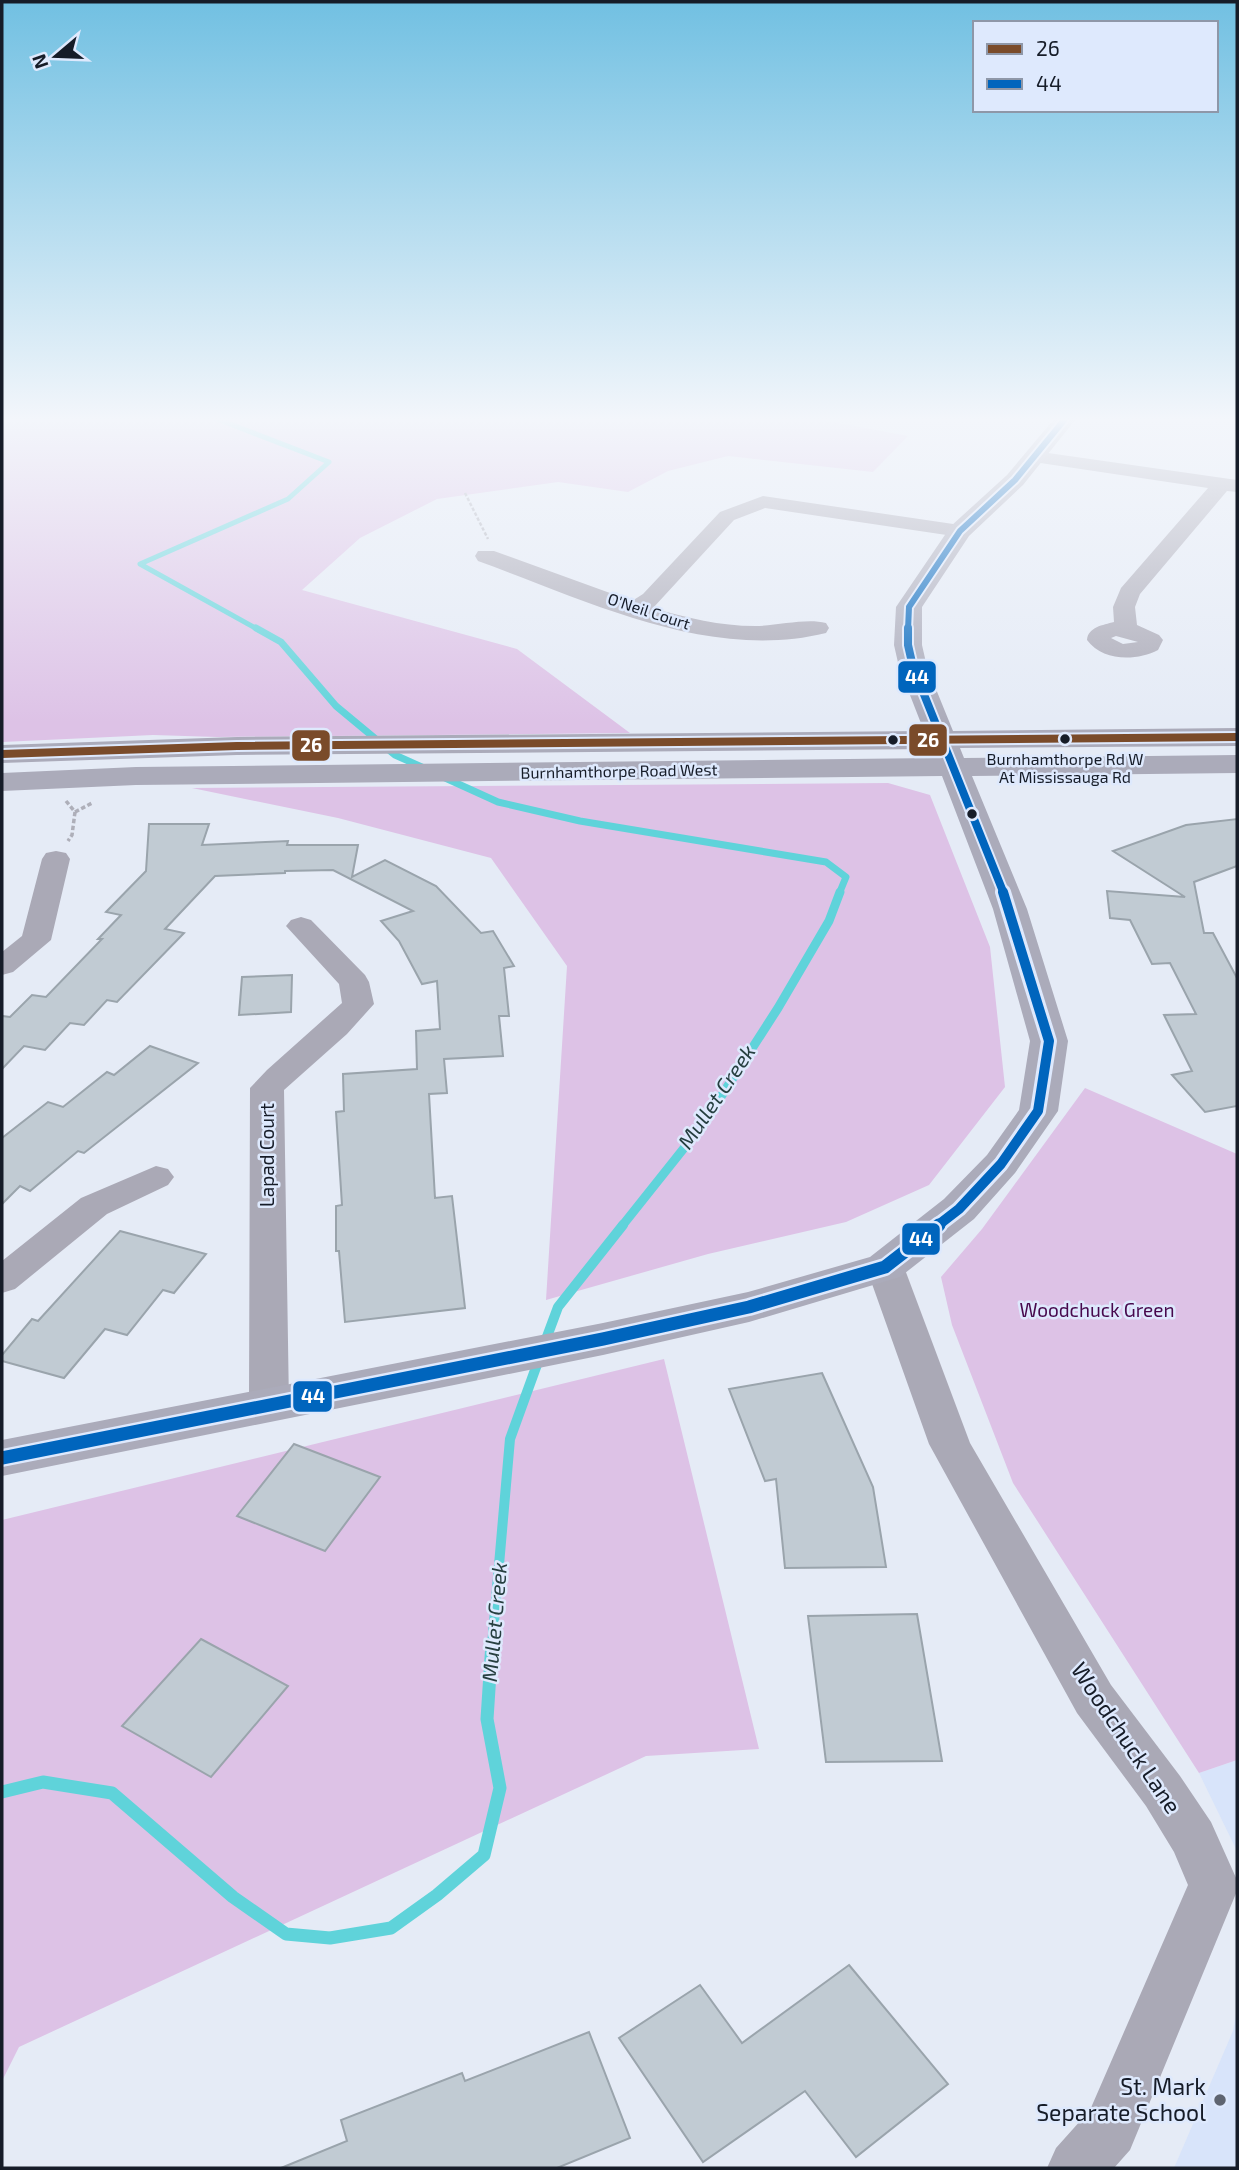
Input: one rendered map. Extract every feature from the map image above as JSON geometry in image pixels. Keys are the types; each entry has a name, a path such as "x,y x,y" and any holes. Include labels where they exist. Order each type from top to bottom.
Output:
{"main road":[{"path":"2,1458 603,1339 749,1307 885,1267 959,1209 1001,1164 1038,1111 1049,1041 1010,909 913,667 908,645 909,607 960,531 972,520"},
{"name":"Burnhamthorpe Road West","path":"948,754 1237,737"},
{"name":"Burnhamthorpe Road West","path":"2,754 237,746 674,756 948,754 1237,764"},
{"name":"Burnhamthorpe Road West","path":"2,782 674,756"}],"street":[{"path":"637,608 651,599 723,520"},
{"path":"887,520 960,531"},
{"path":"1126,630 1124,607 1129,593 1197,520"},
{"name":"O'Neil Court","path":"487,547 637,608 691,626 730,631 793,632 818,628"},
{"path":"2,966 36,940 56,859"},
{"name":"Lapad Court","path":"269,1405 267,1088 287,1066 338,1028 358,1004 354,982 300,926"},
{"path":"2,1280 94,1206 156,1177"},
{"name":"Woodchuck Lane","path":"885,1267 950,1444 1094,1699 1163,1791 1193,1838 1214,1885 1110,2130 1076,2168"}],"path":[{"path":"476,520 487,547"},
{"path":"56,859 72,835 75,812 62,797"}],"shaded area":[{"path":"1237,1760 1237,1851 1199,1773"},
{"name":"St. Mark Separate School","path":"1237,2009 1237,2168 1174,2168 1233,2031"}],"green space":[{"path":"2,520 395,520 360,538 302,590 517,649 630,733 217,737 153,735 2,742"},
{"path":"888,783 930,795 990,947 1005,1087 929,1185 846,1222 708,1254 546,1300 567,966 491,858 338,818 192,788"},
{"name":"Woodchuck Green","path":"1085,1088 1237,1154 1237,1760 1199,1773 1013,1483 952,1325 941,1277 982,1229"},
{"path":"664,1359 759,1749 646,1756 19,2047 2,2081 2,1520"}],"building":[{"path":"1237,819 1237,866 1194,882 1204,933 1213,933 1237,978 1237,1106 1205,1112 1172,1075 1192,1071 1164,1015 1196,1014 1170,963 1152,964 1130,920 1110,918 1107,891 1185,897 1113,851 1186,825"},
{"path":"149,824 209,824 202,845 288,841 287,845 358,845 352,877 385,860 436,886 481,933 493,931 514,966 504,968 509,1016 499,1016 503,1056 444,1059 447,1093 429,1094 435,1198 452,1196 465,1308 345,1322 339,1251 336,1251 336,1206 342,1205 336,1112 344,1111 343,1074 417,1069 416,1031 440,1029 437,981 422,984 399,941 381,921 413,911 333,870 215,876 165,929 184,933 117,1002 107,1000 84,1025 70,1023 45,1050 24,1046 2,1069 2,1016 10,1017 32,995 46,997 102,939 98,939 121,915 106,912 146,871"},
{"path":"292,975 291,1012 239,1015 242,977"},
{"path":"150,1046 198,1063 84,1153 78,1151 30,1191 20,1186 2,1204 2,1138 48,1102 63,1107 107,1072 114,1075"},
{"path":"120,1231 206,1254 174,1293 163,1290 127,1335 105,1329 64,1378 2,1361 2,1355 32,1319 38,1321"},
{"path":"822,1373 873,1487 886,1567 785,1568 776,1479 765,1481 729,1389"},
{"path":"294,1444 380,1477 325,1551 237,1516"},
{"path":"917,1614 942,1761 826,1762 808,1616"},
{"path":"201,1639 288,1686 211,1777 122,1726"},
{"path":"849,1965 948,2084 856,2157 805,2091 703,2162 619,2038 700,1985 742,2043"},
{"path":"589,2032 630,2138 557,2168 281,2168 347,2141 341,2120 462,2073 465,2081"}],"waterway":[{"name":"Mullet Creek","path":"240,520 140,564 259,630"},
{"name":"Mullet Creek","path":"256,628 281,642 336,706 395,755 424,768"},
{"name":"Mullet Creek","path":"443,777 498,802 580,821 826,862 846,877 839,894"},
{"name":"Mullet Creek","path":"622,1226 704,1123 778,1008 829,921 840,892"},
{"name":"Mullet Creek","path":"545,1342 558,1307 623,1225"},
{"name":"Mullet Creek","path":"492,1645 510,1439 539,1359"},
{"name":"Mullet Creek","path":"2,1792 43,1782 112,1793 233,1897 286,1934 330,1938 391,1928 437,1895 484,1855 500,1788 487,1719 492,1643"}],"transit line":[{"name":"44","path":"2,1458 603,1339 749,1307 885,1267 959,1209 1001,1164 1038,1111 1049,1041 1010,909 913,667 908,645 909,607 960,531 972,520"},
{"name":"26","path":"2,754 237,746 1237,737"}],"place":[{"name":"Burnhamthorpe Rd W At Mississauga Rd","path":"1065,739"},
{"name":"St. Mark Separate School","path":"1220,2100"}]}
